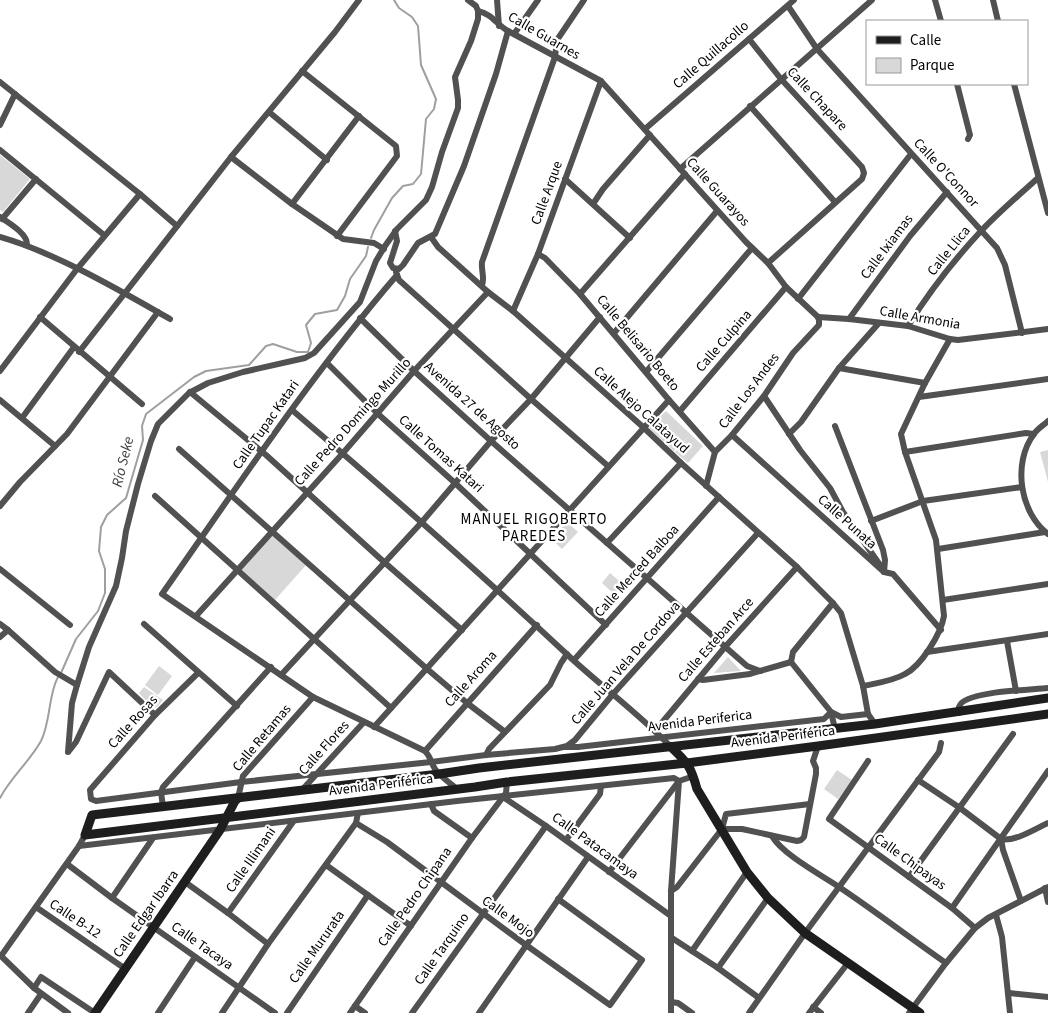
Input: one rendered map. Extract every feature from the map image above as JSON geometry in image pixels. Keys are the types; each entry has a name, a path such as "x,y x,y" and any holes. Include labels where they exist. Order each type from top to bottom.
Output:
{"street":[{"path":"22,418 76,349 124,294 231,157 359,0"},
{"name":"Calle Guarnes","path":"468,0 476,6 478,11 490,15 499,26 601,81"},
{"path":"497,0 499,26"},
{"path":"431,237 435,234 464,166 511,33 538,0"},
{"path":"482,285 484,280 481,268 482,262 555,57 557,40 584,0"},
{"name":"Calle Quillacollo","path":"644,129 794,0"},
{"path":"580,294 630,238 683,171 750,106 872,0"},
{"path":"935,0 941,20"},
{"path":"994,0 998,20"},
{"name":"Calle O'Connor","path":"788,6 817,49 997,248 1003,260 1022,333"},
{"path":"155,715 109,672 76,742 68,752 72,703 76,685 89,647 116,586 126,532 151,441 158,424 190,392 208,383 243,372 305,358 314,353 360,302 376,261 384,248 395,231 426,200 432,187 458,108 455,76 471,41 478,19 478,11"},
{"name":"Calle Chapare","path":"748,39 781,79 862,167 863,176 836,202"},
{"path":"302,71 396,146 397,156 337,236"},
{"name":"Calle Guarayos","path":"601,81 717,211 768,263 786,287 818,317"},
{"name":"Calle Arque","path":"513,311 538,254 601,81"},
{"path":"0,82 177,226"},
{"path":"957,85 970,135 968,139"},
{"path":"1014,85 1038,178 1045,190 1048,213"},
{"path":"0,125 15,94"},
{"path":"750,106 836,202 768,263"},
{"path":"269,112 328,160"},
{"path":"292,204 328,160 360,116"},
{"path":"593,204 603,189 650,135"},
{"path":"0,150 104,235"},
{"path":"798,298 911,154"},
{"path":"231,157 337,236 343,239 374,243 384,248"},
{"name":"Calle Llica","path":"908,326 950,266 982,230 1038,178"},
{"path":"27,245 26,238 1,218 36,179"},
{"path":"565,179 630,238"},
{"name":"Calle Ixiamas","path":"849,319 910,236 947,192"},
{"path":"0,371 76,269 140,194"},
{"path":"614,333 717,211"},
{"path":"395,231 397,241 390,263 396,271 399,280 608,466"},
{"path":"0,236 27,245 170,319"},
{"name":"Calle Tupac Katari","path":"196,616 162,594 326,363 418,243 431,237"},
{"name":"Calle Alejo Calatayud","path":"431,237 438,247 643,427 797,567 833,603 841,613 863,686 868,714"},
{"path":"646,372 752,248"},
{"name":"Calle Belisario Boeto","path":"538,254 545,258 580,294 715,452"},
{"name":"Calle Culpina","path":"680,411 786,287"},
{"name":"Calle Pedro Domingo Murillo","path":"196,616 414,371 488,292"},
{"path":"0,506 20,482 67,434 158,312"},
{"path":"40,317 108,377 142,404"},
{"path":"282,675 421,523 491,441 566,359 600,317"},
{"name":"Calle Armonia","path":"818,317 908,326 941,335 950,340 1048,329"},
{"name":"Calle Los Andes","path":"715,452 732,435 764,396 793,353 819,325 818,317"},
{"name":"Avenida 27 de Agosto","path":"360,318 414,371 491,441 686,613 747,666 760,670"},
{"path":"789,434 801,422 839,368 878,323"},
{"path":"863,686 906,674 921,660 941,630 944,616 938,549 905,452 901,434 925,383 950,340"},
{"name":"Calle Tomas Katari","path":"326,363 377,413 456,483 606,624"},
{"path":"839,368 925,383"},
{"path":"919,397 1048,379"},
{"path":"190,392 262,452 462,630"},
{"path":"764,396 789,434 830,488 879,563 882,571"},
{"path":"0,400 55,446"},
{"path":"374,727 669,400"},
{"path":"292,410 498,589 567,654 655,731 687,763 694,776 697,789 747,872 768,898 805,933 914,1011 946,963 975,928 1046,888 1048,902"},
{"path":"1047,533 1034,518 1022,487 1023,459 1034,434 1048,421"},
{"path":"835,426 883,550 886,560 882,571"},
{"path":"905,452 1026,433 1034,434"},
{"name":"Calle Punata","path":"732,435 882,571 893,574 941,630"},
{"path":"179,449 426,668 505,732"},
{"path":"706,486 715,452"},
{"path":"607,543 681,463"},
{"path":"871,520 923,501 1022,487"},
{"path":"155,496 391,708"},
{"name":"Calle Merced Balboa","path":"574,660 719,497"},
{"name":"Calle Juan Vela De Cordova","path":"565,747 575,740 613,694 758,533"},
{"path":"938,549 1047,533"},
{"name":"Calle Esteban Arce","path":"655,731 725,647 797,567"},
{"path":"0,569 70,625"},
{"path":"943,600 1048,584"},
{"path":"833,603 793,652 791,662 831,712 841,718 868,714 875,724"},
{"path":"196,616 314,697 425,751 439,774 457,789"},
{"path":"0,624 55,672 76,685"},
{"path":"144,624 237,706"},
{"name":"Calle Aroma","path":"425,751 537,624"},
{"path":"0,637 8,630"},
{"path":"927,652 1048,634"},
{"path":"1007,641 1016,691"},
{"path":"486,755 489,749 550,685 560,663 567,654"},
{"path":"698,679 750,674 791,662"},
{"path":"163,807 161,792 165,785 270,667"},
{"name":"Calle Rosas","path":"161,792 96,801 91,799 89,795 90,790 155,715 198,672"},
{"path":"959,713 961,703 974,697 985,694 1048,688"},
{"name":"Calle Retamas","path":"238,798 240,782 248,769 314,697"},
{"name":"Avenida Periférica","path":"1048,698 959,713 835,729 479,768 92,815 85,835 507,782 687,763 1048,714"},
{"path":"831,712 835,729"},
{"name":"Avenida Periferica","path":"565,747 824,719 831,712"},
{"name":"Calle Flores","path":"302,790 364,722"},
{"path":"909,877 1013,734"},
{"path":"750,1012 805,933 939,752 941,743"},
{"path":"722,829 742,829 797,841 801,840 804,837 816,774 813,761 818,746"},
{"path":"161,792 565,747 560,759"},
{"name":"Calle Chipayas","path":"868,761 829,819 952,908 975,928"},
{"path":"952,908 1048,770"},
{"path":"609,872 679,781 694,776"},
{"path":"79,846 293,822 431,804 674,778 679,781"},
{"path":"918,780 960,808 1001,839 1005,840 1016,837 1048,823"},
{"path":"671,1013 671,891 679,781"},
{"path":"503,797 506,793 507,782"},
{"path":"566,840 600,794 601,786"},
{"name":"Calle Patacamaya","path":"503,797 671,916"},
{"name":"Calle Pedro Chipana","path":"350,1013 472,838 503,797"},
{"name":"Calle Edgar Ibarra","path":"95,1013 220,830 238,798"},
{"path":"431,804 434,811 472,838"},
{"path":"671,891 677,887 722,829 726,814 810,804"},
{"path":"222,1013 268,944 356,823 358,813"},
{"name":"Calle Illimani","path":"228,913 293,822"},
{"name":"Calle Mojo","path":"356,823 387,842 610,1005 642,960 558,899"},
{"name":"Calle Tarquino","path":"412,1013 546,826"},
{"path":"68,1013 41,994 1,956 67,864 85,835"},
{"path":"772,836 775,842 801,863 839,887 946,963"},
{"path":"112,898 152,838"},
{"path":"1001,839 1021,901"},
{"path":"479,1013 588,857"},
{"name":"Calle Tacaya","path":"67,864 275,1013"},
{"path":"326,865 410,926"},
{"path":"692,951 747,872"},
{"path":"185,882 268,944"},
{"name":"Calle Mururata","path":"286,1013 368,895"},
{"path":"718,968 768,898"},
{"name":"Calle B-12","path":"36,907 124,968"},
{"path":"996,915 1002,937 1011,1013"},
{"path":"672,938 759,998"},
{"path":"158,1013 195,957"},
{"path":"821,1013 811,1010 848,963"},
{"path":"34,988 41,977 95,1013"},
{"path":"1009,993 1048,997"},
{"path":"28,1013 41,994"},
{"path":"671,1002 678,1003 692,1013"},
{"path":"355,1006 365,1013"}],"green space":[{"path":"0,155 30,179 3,212 0,210"},
{"path":"666,411 703,446 688,463 675,452 689,436 674,451 649,428"},
{"path":"1048,450 1048,482 1040,452"},
{"path":"567,522 578,532 562,549 551,539"},
{"path":"272,535 306,565 275,600 241,570"},
{"path":"610,573 625,586 616,596 602,583"},
{"path":"728,657 741,671 714,673"},
{"path":"159,666 172,676 158,695 145,685"},
{"path":"144,687 163,700 157,707 153,708 139,693"},
{"path":"837,770 852,780 838,799 824,789"}],"waterway":[{"path":"371,238 392,198 403,186 413,184 421,174 426,119 434,109 436,99 421,65 418,26 412,17 399,8 394,0"},
{"name":"Río Seke","path":"61,673 76,639 98,611 105,593 105,569 99,551 101,527 107,515 126,498 143,440 142,426 146,414 194,377 206,371 249,365 266,346 273,344 297,352 308,352 311,343 306,325 315,314 337,310 345,296 350,279 366,256 368,247"},
{"name":"Río Seke","path":"0,798 41,741 58,677"}],"district":[{"name":"MANUEL RIGOBERTO PAREDES","path":"534,528"}]}
